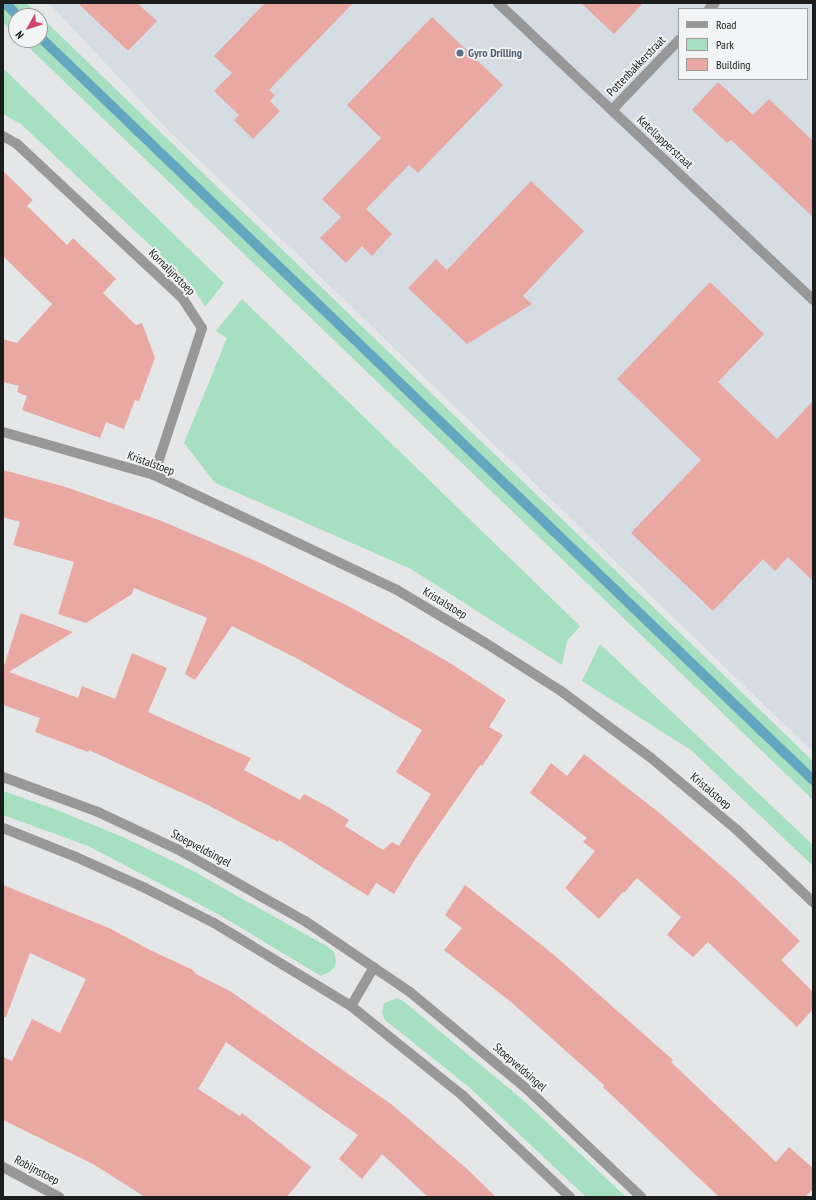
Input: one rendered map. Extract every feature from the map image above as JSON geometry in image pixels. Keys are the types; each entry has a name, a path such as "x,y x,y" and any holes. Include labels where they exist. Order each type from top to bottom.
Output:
{"street":[{"name":"Ketellapperstraat","path":"498,3 813,300"},
{"name":"Pottenbakkerstraat","path":"612,110 678,41"},
{"name":"Kornalijnstoep","path":"3,136 17,144 183,298 202,328 154,475"},
{"name":"Kristalstoep","path":"3,432 154,475 397,590 548,683 650,757 737,830 813,902"},
{"name":"Stoepveldsingel","path":"3,777 98,812 177,849 305,921 410,992 528,1090 641,1197"},
{"path":"3,828 76,857 145,888 214,923 351,1006 462,1095 570,1197"},
{"path":"351,1006 374,967"},
{"name":"Robijnstoep","path":"3,1167 59,1197"}],"shaded area":[{"path":"49,3 813,3 813,752 167,129"}],"green space":[{"path":"3,3 26,3 31,8 8,8 8,28 3,23"},
{"path":"48,24 813,761 813,800 29,48 48,48"},
{"path":"3,68 224,283 205,307 195,290 186,279 21,124 3,114"},
{"path":"242,299 580,626 567,641 562,665 411,569 215,483 184,443 227,338 216,331"},
{"path":"600,644 813,845 813,866 691,750 582,681"},
{"path":"3,791 52,808 125,838 193,871 328,947 334,952 336,960 335,966 330,972 321,976 218,914 88,846 3,815"},
{"path":"397,998 403,1001 522,1099 626,1197 586,1197 469,1087 385,1020 382,1013 384,1003"}],"building":[{"path":"78,3 137,3 157,21 128,51"},
{"path":"265,3 353,3 269,90 275,95 270,101 280,111 253,139 234,120 239,115 214,91 232,73 214,56"},
{"path":"581,3 643,3 614,34"},
{"path":"432,17 503,85 418,173 409,165 366,209 392,234 372,256 362,246 346,263 320,238 341,217 322,199 381,138 347,105"},
{"path":"718,82 753,115 769,99 813,141 813,217 731,140 727,143 692,110"},
{"path":"3,171 33,200 27,206 67,245 73,238 116,279 103,293 136,325 142,323 155,358 139,401 135,400 124,429 106,422 100,438 22,410 27,396 17,392 19,386 3,382 3,339 17,343 52,304 3,256"},
{"path":"531,181 584,231 523,296 532,304 467,344 408,288 436,259 447,270"},
{"path":"710,282 764,334 718,382 777,439 813,401 813,581 788,557 775,571 763,559 713,611 631,533 701,460 617,379"},
{"path":"3,470 66,487 159,520 256,561 348,606 396,632 450,663 506,700 489,727 503,735 482,766 480,765 416,858 394,894 376,883 368,896 279,840 278,842 206,804 89,750 88,752 35,732 40,718 3,705 3,669 21,613 73,632 9,672 78,698 82,686 115,699 132,653 167,668 148,712 251,758 244,770 300,800 304,794 330,808 349,820 345,826 383,850 392,842 399,846 431,794 396,772 422,730 298,659 232,626 195,680 185,674 207,618 134,588 132,594 86,623 58,614 74,562 13,545 20,522 3,517"},
{"path":"584,754 662,815 738,881 800,941 781,960 813,992 813,1009 797,1027 708,942 693,957 667,935 681,917 637,878 599,919 565,888 595,851 583,842 587,838 530,793 551,763 567,776"},
{"path":"3,885 109,928 150,950 193,970 196,974 230,991 391,1104 466,1168 496,1197 428,1197 382,1154 362,1179 339,1159 358,1135 226,1042 198,1089 240,1116 242,1113 311,1167 287,1197 145,1197 93,1164 3,1120 3,1057 12,1061 32,1019 60,1033 86,979 30,953 6,1017 3,1017"},
{"path":"465,885 553,954 673,1060 671,1062 776,1162 789,1147 813,1168 813,1189 805,1197 719,1197 603,1087 604,1085 511,1002 444,950 462,928 445,915"}],"waterway":[{"path":"5,3 10,8"},
{"path":"48,45 813,780"}],"place":[{"name":"Gyro Drilling","path":"460,53"}]}
